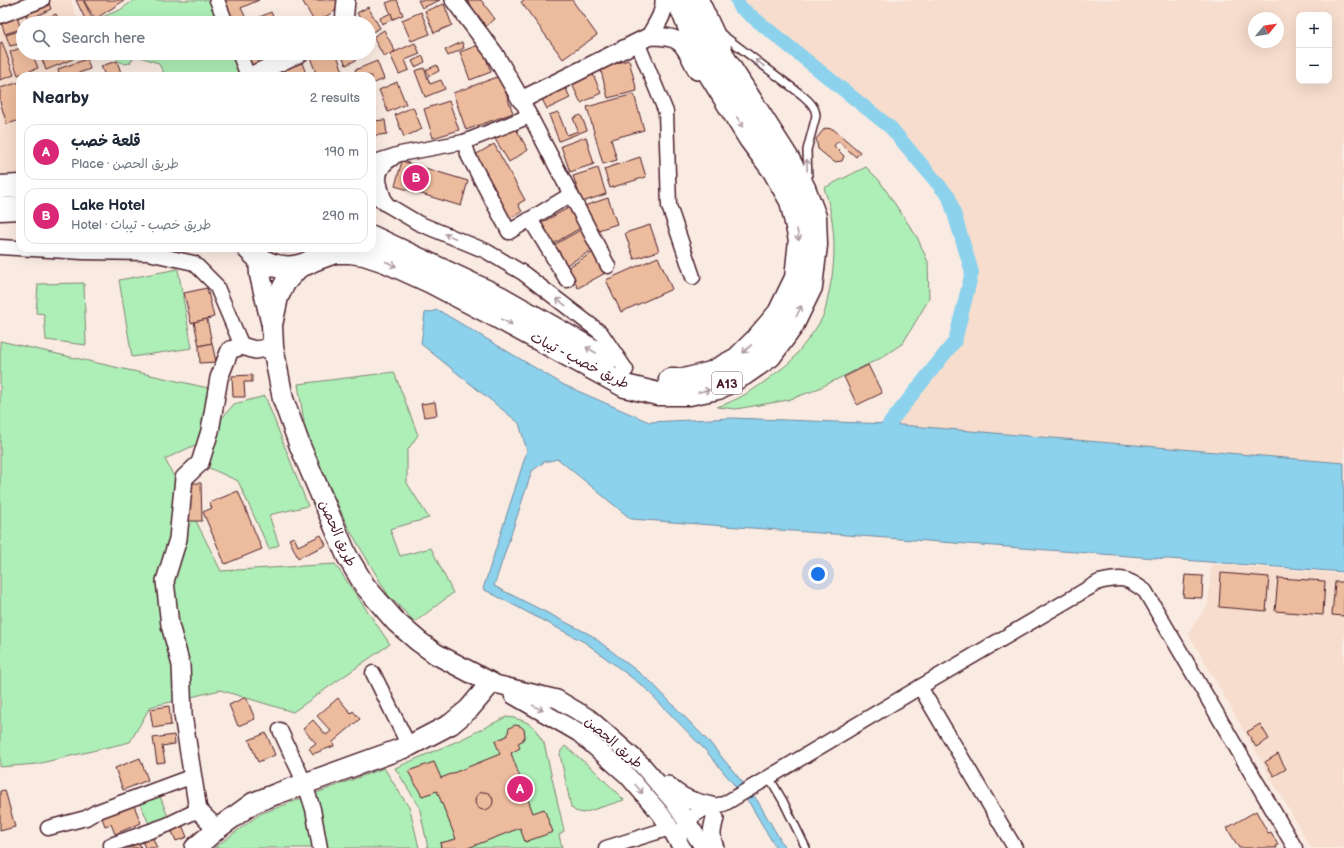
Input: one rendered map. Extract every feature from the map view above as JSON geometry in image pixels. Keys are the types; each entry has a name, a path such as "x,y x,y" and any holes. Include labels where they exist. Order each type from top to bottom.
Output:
{"highway":[{"name":"طريق خصب - تيبات","path":"376,239 501,298 626,370 656,380 684,380 711,373 737,359 756,340 779,313 796,278 800,240 792,201 706,68 678,0"},
{"name":"طريق خصب - تيبات","path":"313,258 335,252 350,252 364,254 385,261 431,282 625,386 658,394 689,394 718,388 744,374 770,356 792,326 811,287 816,245 815,217 798,176 725,60 697,0"},
{"path":"0,187 16,186"},
{"path":"0,209 16,208"},
{"name":"A13","path":"254,253 272,265 286,268 313,258"}],"main road":[{"name":"طريق الحصن","path":"254,253 272,325 273,347 283,399 300,446 347,556 364,586 396,622 436,654 491,683"},
{"name":"طريق الحصن","path":"272,325 278,298 285,283 313,258"},
{"path":"198,847 217,829 253,803 409,746 451,724 469,709 491,683"}],"street":[{"path":"0,16 42,0"},
{"path":"217,0 223,16"},
{"path":"345,16 346,0"},
{"path":"454,0 494,53 530,116 608,266"},
{"path":"643,39 660,16 664,5 664,0"},
{"path":"521,100 643,39 667,36 677,40 685,47 699,74 727,102"},
{"path":"643,39 666,112 669,206 693,277"},
{"path":"241,60 247,72"},
{"path":"258,72 284,60"},
{"path":"376,162 400,154 464,142 530,116"},
{"path":"464,142 469,157 509,232 570,195"},
{"path":"386,204 378,183 379,174 385,163 400,154"},
{"path":"376,196 386,204 418,223 486,251 523,273 601,333 626,370"},
{"path":"530,219 567,280"},
{"path":"0,247 16,248"},
{"path":"83,252 148,253 194,263 216,285 242,346"},
{"path":"217,829 198,810 183,715 181,665 170,625 165,581 178,539 184,478 200,463 210,431 219,378 230,350 242,346 255,350 273,347"},
{"path":"606,848 683,826 699,826 722,806 920,687 1099,582 1116,578 1131,581 1145,591 1295,848"},
{"path":"373,673 409,746"},
{"name":"طريق الحصن","path":"491,683 556,699 589,718 642,765 674,802 683,826 680,846"},
{"name":"طريق الحصن","path":"491,683 579,733 627,775 660,814 683,826 704,848"},
{"path":"920,687 1015,848"},
{"path":"589,718 647,764 675,793 695,803 722,806"},
{"path":"280,730 304,784 313,809 320,848"},
{"path":"48,828 86,818 96,812 193,776"},
{"path":"715,848 712,842 711,830 722,806"},
{"path":"111,845 167,825 198,810"}],"lane":[{"path":"708,24 802,95 811,103 816,111 807,150 808,179 815,217"},
{"path":"763,781 783,801 806,848"}],"shaded area":[{"path":"0,0 71,0 76,16 16,16 16,60 88,60 86,72 16,72 16,173 0,174"},
{"path":"737,0 1344,0 1344,463 889,424 955,341 972,272 949,197 891,128 740,7"},
{"path":"1211,564 1344,574 1344,848 1311,848 1188,633 1208,605"}],"green space":[{"path":"134,0 211,0 218,16 105,16 120,10"},
{"path":"118,60 132,60 130,63 125,64"},
{"path":"149,60 234,60 242,72 164,72 158,63"},
{"path":"866,167 879,180 917,237 928,262 929,299 903,343 881,358 813,391 788,400 736,409 717,407 739,398 753,390 787,364 793,359 818,325 826,307 831,283 834,255 831,214 824,188"},
{"path":"178,269 192,348 132,357 119,280"},
{"path":"84,283 86,345 46,340 44,314 36,313 38,284"},
{"path":"0,341 208,388 206,440 165,459 221,571 335,564 390,644 293,712 220,690 150,707 130,742 37,764 0,767"},
{"path":"394,372 418,435 407,451 407,483 429,518 390,529 400,556 431,548 453,593 415,622 388,595 348,527 306,435 298,384"},
{"path":"265,396 308,506 269,515 279,545 269,549 238,481 207,467 215,426 234,404"},
{"path":"506,717 524,721 533,726 544,743 564,831 559,835 562,848 428,848 419,806 395,768 462,739"},
{"path":"565,746 594,770 624,800 583,813 575,811 571,807 560,754"},
{"path":"384,768 410,809 419,848 214,848 260,814"},
{"path":"160,796 168,817 149,824 140,803"}],"water":[{"path":"438,310 564,385 649,422 732,418 889,424 1344,463 1344,572 631,519 558,459 544,462 532,471 494,586 591,635 651,682 711,744 757,800 785,848 776,848 750,804 706,751 644,687 586,643 483,589 527,451 519,423 421,344 425,313"}],"building":[{"path":"76,0 83,0 91,16 84,16"},
{"path":"125,0 100,16 93,16 84,1"},
{"path":"223,0 259,0 241,8 245,16 230,16"},
{"path":"302,0 339,1 335,11 327,16 311,16"},
{"path":"397,0 403,15 393,19 386,3"},
{"path":"418,0 440,0 422,8"},
{"path":"467,0 481,0 495,19 486,26"},
{"path":"524,0 572,0 597,35 563,59 521,2"},
{"path":"49,3 51,9 36,16 27,16 26,14"},
{"path":"444,4 452,25 434,33 425,11"},
{"path":"368,7 373,16 359,16 357,13"},
{"path":"271,12 273,16 262,16"},
{"path":"421,12 430,34 411,41 402,20"},
{"path":"391,13 393,19 382,24 380,18"},
{"path":"16,17 16,31 5,34 1,22"},
{"path":"376,21 380,28 376,30"},
{"path":"384,30 395,51 384,57 376,42 376,35"},
{"path":"16,32 16,45 10,46 6,35"},
{"path":"2,42 14,75 0,80 0,43"},
{"path":"462,42 464,48 448,56 445,50"},
{"path":"415,43 420,54 405,60 409,70 399,74 390,54"},
{"path":"481,44 491,72 470,80 460,52"},
{"path":"16,50 16,60 35,60 38,68 27,72 17,72 10,52"},
{"path":"423,56 425,62 415,67 412,61"},
{"path":"42,60 71,60 46,70"},
{"path":"87,60 90,69 82,72 59,72 58,69"},
{"path":"247,60 265,60 250,67"},
{"path":"311,60 339,60 343,71 341,72 316,72"},
{"path":"344,60 356,60 346,65"},
{"path":"629,60 637,91 608,98 600,67"},
{"path":"117,61 121,72 103,72 101,66"},
{"path":"377,61 384,79 376,82 376,72 356,72 355,70"},
{"path":"302,63 305,72 283,72 282,70"},
{"path":"437,65 439,71 429,76 426,70"},
{"path":"424,68 430,84 441,80 445,89 425,97 415,71"},
{"path":"592,72 601,93 581,103 571,82"},
{"path":"500,76 513,113 466,130 453,93"},
{"path":"397,82 406,104 388,112 379,90"},
{"path":"16,83 16,121 7,124 0,102 0,88"},
{"path":"564,84 570,98 547,109 540,95"},
{"path":"634,94 644,130 611,139 617,160 603,164 587,107"},
{"path":"449,101 459,130 433,138 424,109"},
{"path":"413,107 422,129 404,137 395,115"},
{"path":"558,112 567,135 578,131 573,118 581,115 587,130 559,141 549,115"},
{"path":"385,120 387,134 376,135 376,121"},
{"path":"515,127 528,150 509,162 495,139"},
{"path":"825,128 833,129 860,152 856,157 838,141 834,146 844,156 842,161 834,162 818,149 816,139"},
{"path":"586,137 594,164 570,172 561,146"},
{"path":"494,144 525,200 518,204 522,212 510,218 475,155"},
{"path":"640,157 646,177 610,188 604,169"},
{"path":"402,161 468,181 461,206 395,186"},
{"path":"598,168 606,194 582,202 573,176"},
{"path":"608,198 617,224 592,232 584,206"},
{"path":"570,207 582,227 553,244 541,223"},
{"path":"650,225 659,251 634,259 625,233"},
{"path":"582,229 594,249 565,266 554,245"},
{"path":"595,251 607,272 578,288 567,268"},
{"path":"658,257 672,289 621,312 606,280"},
{"path":"207,288 214,317 191,323 184,293"},
{"path":"207,319 212,343 199,346 194,322"},
{"path":"212,343 216,362 200,363 199,346"},
{"path":"868,365 882,393 857,405 844,377"},
{"path":"252,375 252,382 244,382 245,397 233,397 232,376"},
{"path":"435,402 437,415 424,417 421,404"},
{"path":"188,483 201,483 202,521 189,521"},
{"path":"238,491 262,549 225,564 203,512 212,508 209,503"},
{"path":"321,535 326,545 298,558 289,539 294,537 298,546"},
{"path":"1221,573 1269,577 1266,611 1219,607"},
{"path":"1185,575 1203,576 1202,598 1183,597"},
{"path":"1278,578 1325,581 1323,615 1275,611"},
{"path":"1335,582 1344,582 1344,616 1332,615"},
{"path":"246,697 255,719 238,726 229,705"},
{"path":"338,698 351,713 353,711 360,719 333,742 334,746 313,754 309,748 316,743 303,729 313,720 326,735 331,731 317,716"},
{"path":"169,706 171,725 153,728 150,709"},
{"path":"1260,724 1269,739 1256,747 1247,732"},
{"path":"515,725 524,729 525,736 522,741 518,743 520,748 511,753 533,813 544,809 553,832 525,842 520,828 468,848 441,848 440,843 456,839 437,791 422,796 408,771 434,762 441,778 500,754 495,741 507,736 509,728"},
{"path":"266,733 275,755 258,762 249,740"},
{"path":"174,735 175,744 162,746 165,762 157,763 153,738"},
{"path":"1278,754 1286,769 1274,776 1265,762"},
{"path":"140,758 148,780 123,790 115,768"},
{"path":"5,790 15,827 0,831 0,791"},
{"path":"480,792 488,792 493,797 491,808 488,810 480,810 475,805 475,797"},
{"path":"133,803 141,823 115,834 111,824 105,826 101,815"},
{"path":"1256,811 1268,833 1271,832 1278,845 1276,846 1277,848 1239,848 1227,828"},
{"path":"182,825 187,837 176,841 171,829"},
{"path":"151,834 157,848 145,848 141,838"},
{"path":"139,842 141,848 124,848"}],"waterway":[{"path":"737,0 740,7 891,128 949,197 972,272 955,341 889,424"}],"place":[{"name":"Lake Hotel","path":"416,178"},
{"name":"قلعة خصب","path":"520,789"}]}
